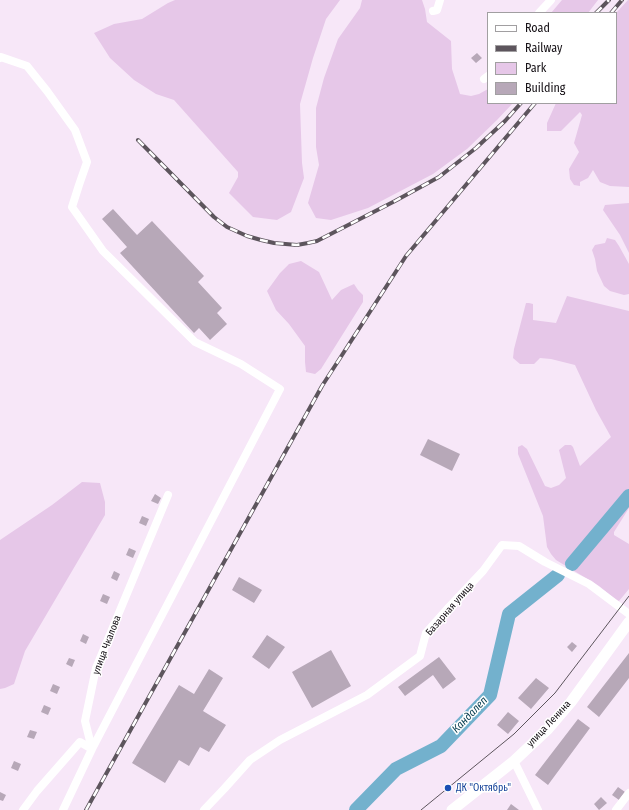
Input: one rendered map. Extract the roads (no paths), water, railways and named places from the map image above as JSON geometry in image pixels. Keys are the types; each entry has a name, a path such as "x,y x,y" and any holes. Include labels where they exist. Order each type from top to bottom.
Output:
{"main road":[{"name":"улица Ленина","path":"452,810 514,761 548,729 571,702 629,622"}],"street":[{"path":"432,11 436,10 440,0"},
{"path":"540,12 551,0"},
{"path":"0,57 27,66 75,130 87,162 72,207 103,251 195,342 241,364 280,389 92,749 63,810"},
{"name":"улица Чкалова","path":"92,749 85,721 96,668 168,495"},
{"name":"Базарная улица","path":"204,810 250,760 280,740 367,695 420,656 426,633 483,571 502,545 519,546 589,584 629,614"},
{"path":"23,810 37,791 80,742 92,749"},
{"path":"514,761 538,810"},
{"path":"616,810 629,793"}],"waterway":[{"name":"Кандалеп","path":"572,564 629,496"},
{"name":"Кандалеп","path":"356,810 396,769 441,746 490,695 509,614 558,575"}],"tram line":[{"path":"421,810 514,734 555,693 629,596"}],"railway":[{"path":"597,12 609,0"},
{"path":"612,12 622,0"},
{"path":"138,140 214,217 227,227 247,236 261,240 297,245 317,241 439,177 476,148 505,121 520,104"},
{"path":"86,810 322,386 406,256 534,104"}],"place":[{"name":"ДК \"Октябрь\"","path":"448,788"}]}
